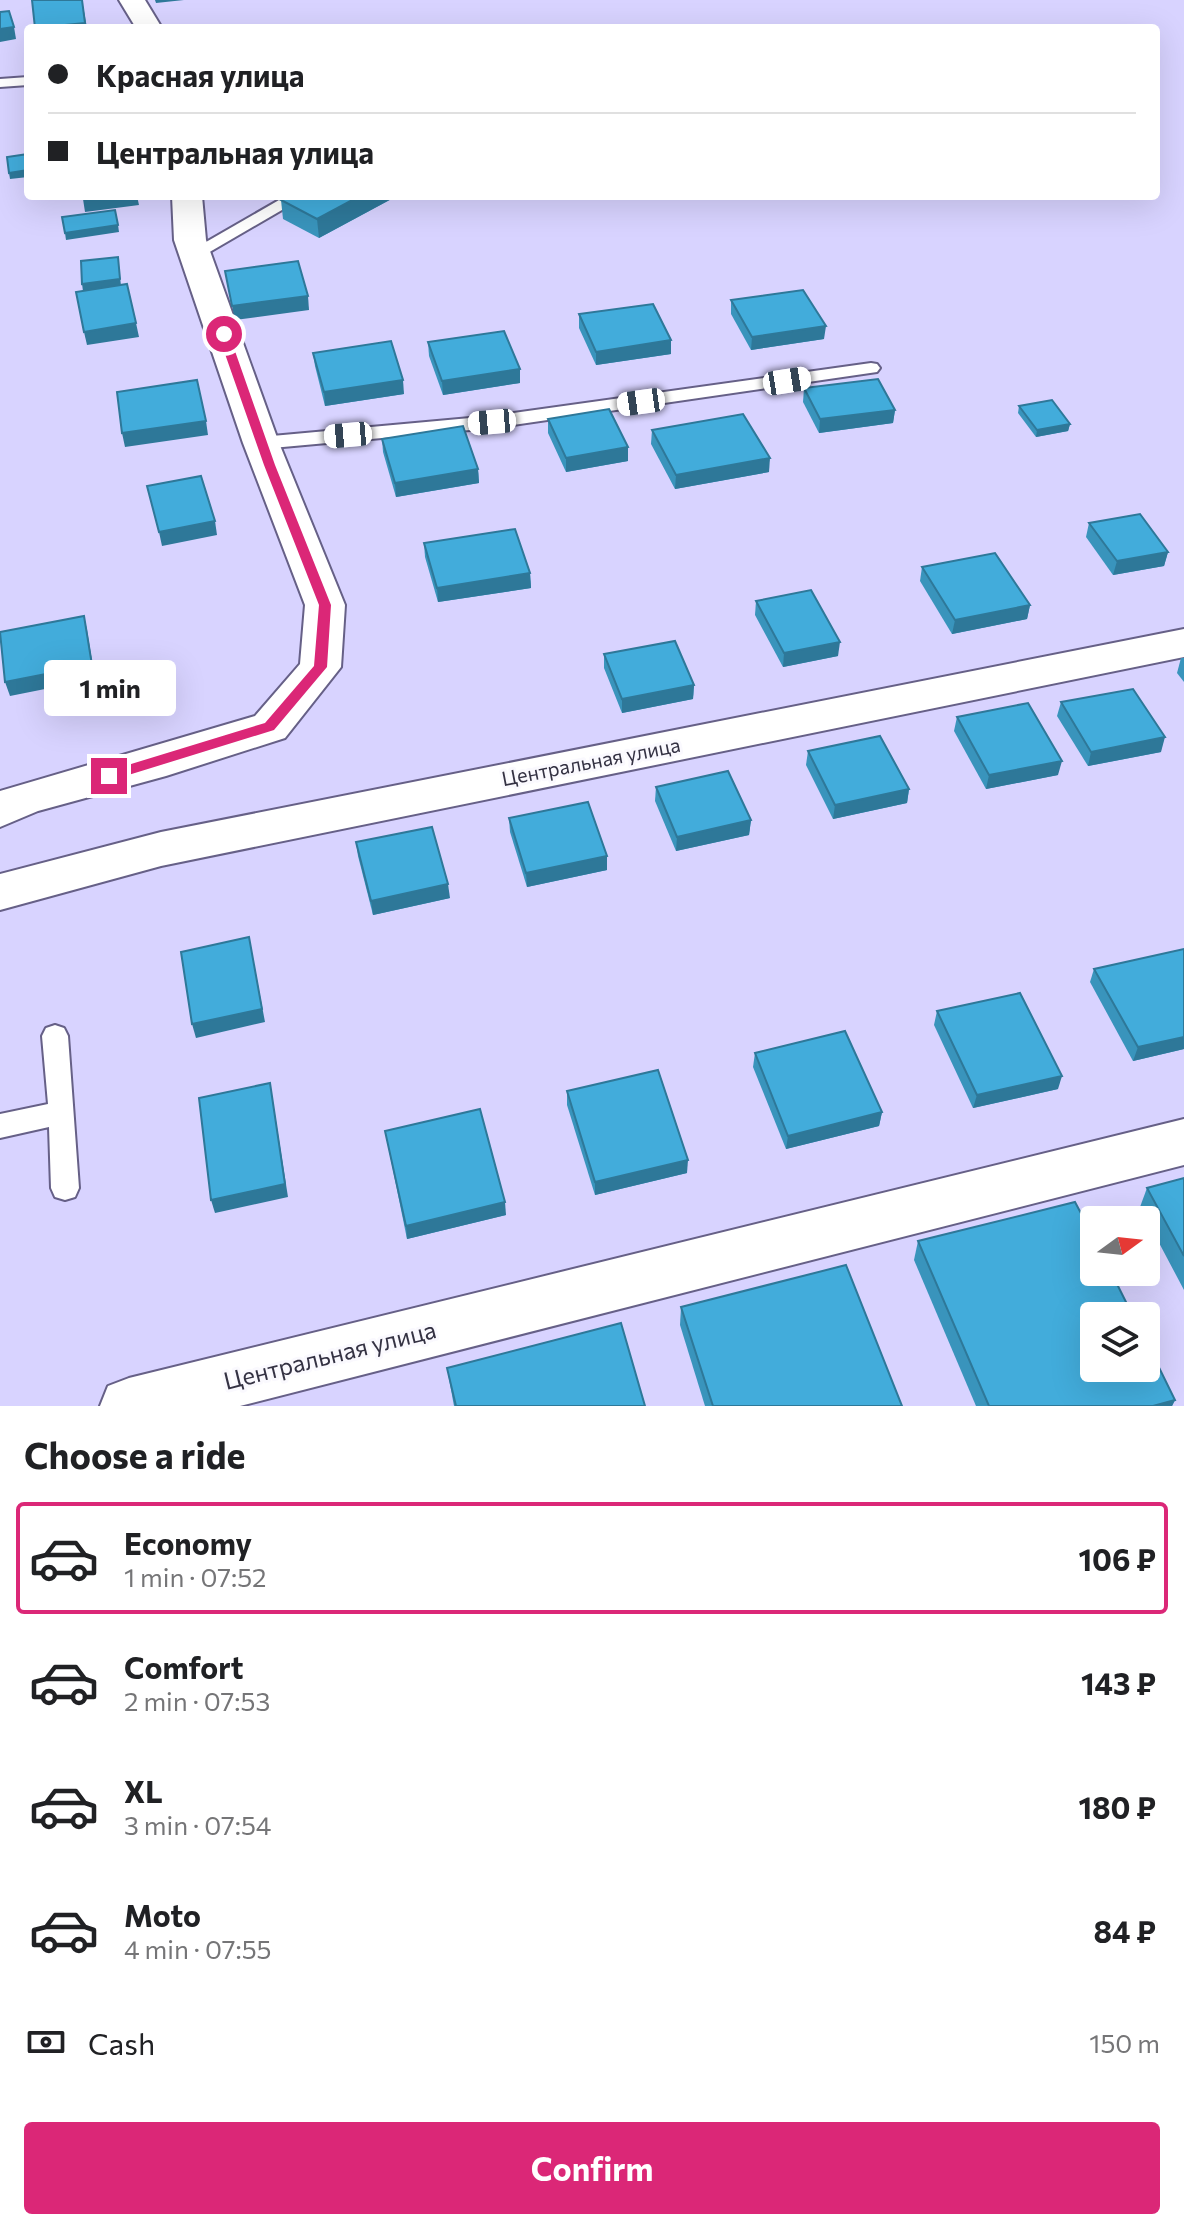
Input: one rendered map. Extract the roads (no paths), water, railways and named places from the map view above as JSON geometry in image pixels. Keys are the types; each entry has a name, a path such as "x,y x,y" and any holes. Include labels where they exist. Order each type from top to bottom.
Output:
{"street":[{"path":"132,0 147,24"},
{"path":"0,810 25,798 166,760 270,727 320,667 325,605 266,454 190,240 187,200"},
{"name":"Центральная улица","path":"0,892 161,849 1184,643"},
{"name":"Центральная улица","path":"129,1406 1184,1142"}],"lane":[{"path":"0,83 24,81"},
{"path":"195,253 291,200"},
{"path":"266,454 871,368"},
{"path":"55,1036 65,1188"},
{"path":"0,1126 62,1112"}]}
